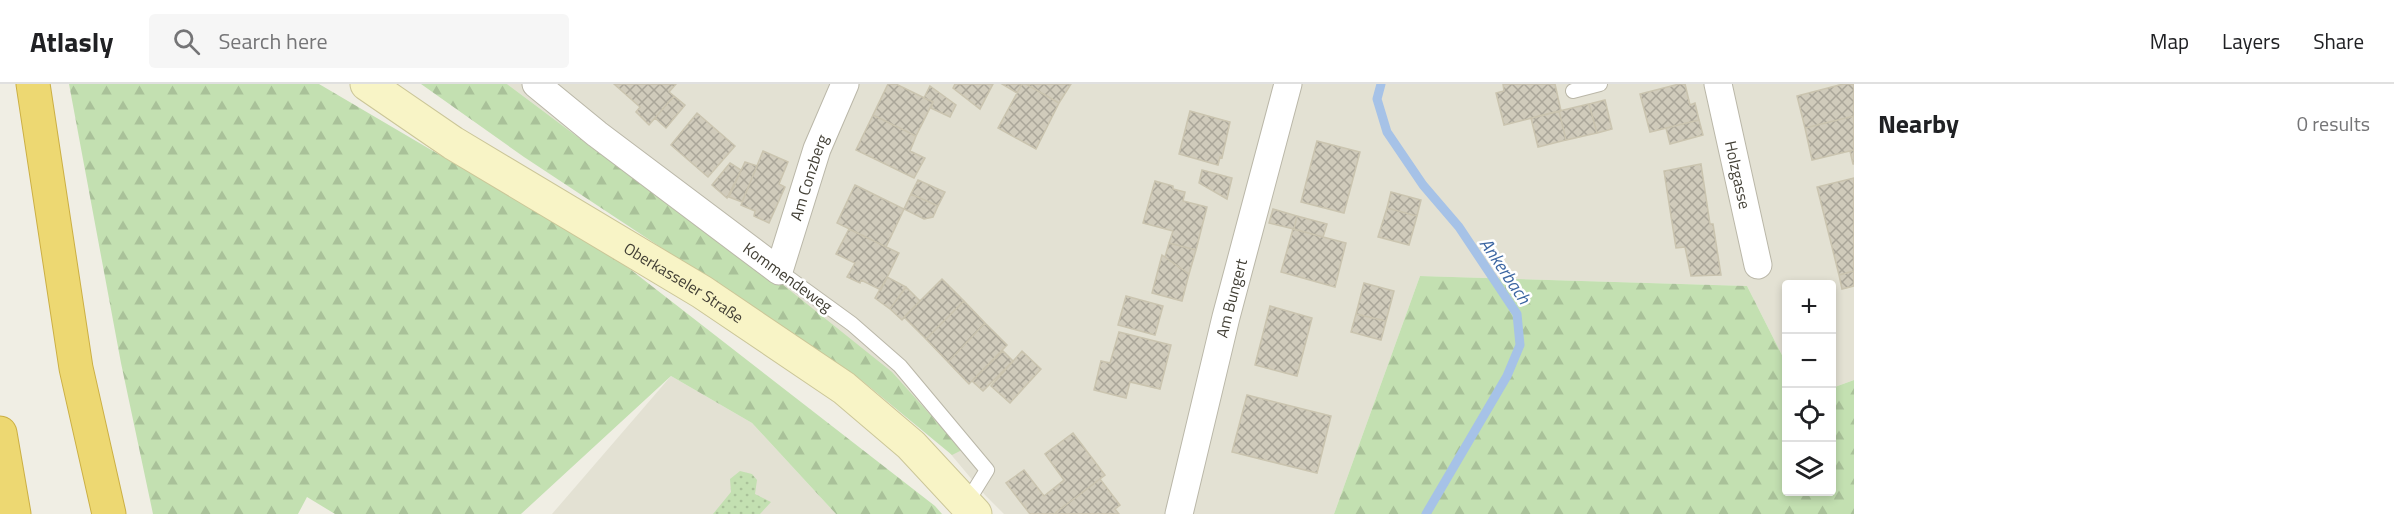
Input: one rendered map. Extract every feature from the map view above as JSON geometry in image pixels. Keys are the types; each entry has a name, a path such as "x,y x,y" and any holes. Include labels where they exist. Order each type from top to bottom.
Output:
{"highway":[{"path":"33,84 76,368 109,514"},
{"path":"0,433 14,514"}],"street":[{"name":"Oberkasseler Straße","path":"367,84 453,142 702,292 835,381 911,445 970,509"},
{"name":"Kommendeweg","path":"536,84 597,134 779,271"},
{"name":"Am Conzberg","path":"779,271 817,149 844,84"},
{"name":"Am Bungert","path":"1179,514 1226,317 1288,84"},
{"name":"Holzgasse","path":"1718,84 1758,265"}],"lane":[{"path":"1573,91 1600,84"},
{"name":"Kommendeweg","path":"779,271 852,324 900,366 987,470 970,509"}],"shaded area":[{"path":"507,84 1854,84 1854,380 1836,387 1836,280 1782,280 1782,355 1747,286 1420,276 1334,514 1004,514 985,495 917,414 678,212"},
{"path":"671,376 752,423 836,514 552,514"}],"green space":[{"path":"69,84 319,84 617,259 935,506 942,514 836,514 752,423 671,376 521,514 335,514 307,497 298,514 153,514 121,363"},
{"path":"421,84 507,84 678,212 777,280 892,372 962,450 952,455 860,379 524,157"},
{"path":"1420,276 1747,286 1782,355 1782,496 1836,496 1836,387 1854,380 1854,514 1334,514"},
{"path":"740,471 752,474 757,480 755,494 771,502 760,514 713,514 731,492 730,479"}],"building":[{"path":"614,84 676,84 669,92 674,96 649,125 636,112 640,107"},
{"path":"888,84 896,84 933,102 916,136 873,115"},
{"path":"955,84 993,84 980,109 953,88"},
{"path":"1002,84 1022,84 1017,93"},
{"path":"1022,84 1026,84 1059,103 1036,149 998,128"},
{"path":"1026,84 1071,84 1059,103"},
{"path":"1503,84 1555,84 1561,111 1504,125 1496,93 1504,91"},
{"path":"1685,84 1690,105 1695,103 1699,120 1650,132 1640,94"},
{"path":"1843,84 1854,84 1854,116 1805,128 1797,96"},
{"path":"930,86 956,105 950,117 931,108 933,102 924,98"},
{"path":"674,96 685,105 666,128 655,118"},
{"path":"1605,100 1612,129 1597,133 1589,104"},
{"path":"1589,104 1597,133 1566,140 1559,111"},
{"path":"1190,111 1230,122 1222,158 1220,157 1218,165 1179,154"},
{"path":"1559,111 1566,140 1538,147 1531,118"},
{"path":"697,113 735,146 708,177 671,145"},
{"path":"873,115 916,136 910,151 925,158 914,178 856,150"},
{"path":"1854,116 1854,150 1812,160 1805,128"},
{"path":"1699,120 1703,135 1670,144 1666,128"},
{"path":"1317,141 1360,152 1344,213 1301,202"},
{"path":"1854,150 1854,164 1853,164 1850,151"},
{"path":"763,151 788,162 779,184 785,187 769,223 754,216 755,211 741,205"},
{"path":"745,162 757,166 742,202 729,197"},
{"path":"730,163 741,170 727,198 712,185"},
{"path":"1701,164 1721,275 1691,276 1685,247 1676,248 1664,171"},
{"path":"1202,170 1232,178 1227,199 1199,183"},
{"path":"1854,178 1854,271 1839,275 1817,187"},
{"path":"918,180 945,192 938,206 911,194"},
{"path":"1155,181 1185,192 1183,201 1207,207 1196,250 1169,243 1173,231 1143,223"},
{"path":"855,185 904,209 886,247 837,223"},
{"path":"1391,192 1421,200 1417,216 1387,208"},
{"path":"911,194 938,206 933,217 924,219 904,209"},
{"path":"1387,208 1417,216 1409,245 1378,237"},
{"path":"1273,209 1297,216 1294,229 1269,223"},
{"path":"1297,216 1327,224 1323,237 1294,229"},
{"path":"849,229 899,253 881,290 861,280 860,283 847,277 855,263 836,254"},
{"path":"1293,229 1346,243 1335,287 1281,272"},
{"path":"1169,243 1196,250 1189,274 1165,257"},
{"path":"1162,255 1189,274 1182,301 1152,293"},
{"path":"1854,271 1854,286 1842,289 1839,275"},
{"path":"887,277 906,287 890,309 875,298"},
{"path":"942,279 964,301 926,339 904,317"},
{"path":"1364,283 1394,291 1386,321 1356,314"},
{"path":"906,287 920,301 902,320 890,309"},
{"path":"1126,296 1163,306 1155,335 1118,325"},
{"path":"964,301 985,323 948,362 926,339"},
{"path":"1270,306 1312,318 1297,376 1255,365"},
{"path":"1356,314 1386,321 1381,340 1351,332"},
{"path":"985,323 1007,345 969,384 948,362"},
{"path":"1119,332 1171,345 1160,389 1130,382 1126,398 1094,390 1101,361 1110,363"},
{"path":"1003,351 1013,361 983,391 972,381"},
{"path":"1022,351 1041,369 1010,403 991,386"},
{"path":"1247,395 1331,416 1317,473 1232,452"},
{"path":"1073,433 1105,475 1054,514 1030,514 1006,483 1024,470 1044,496 1064,480 1045,454"},
{"path":"1100,479 1120,505 1115,509 1119,514 1054,514"}],"waterway":[{"name":"Ankerbach","path":"1381,84 1377,99 1387,132 1423,185 1459,227 1517,314 1520,345 1507,376 1426,514"}]}
